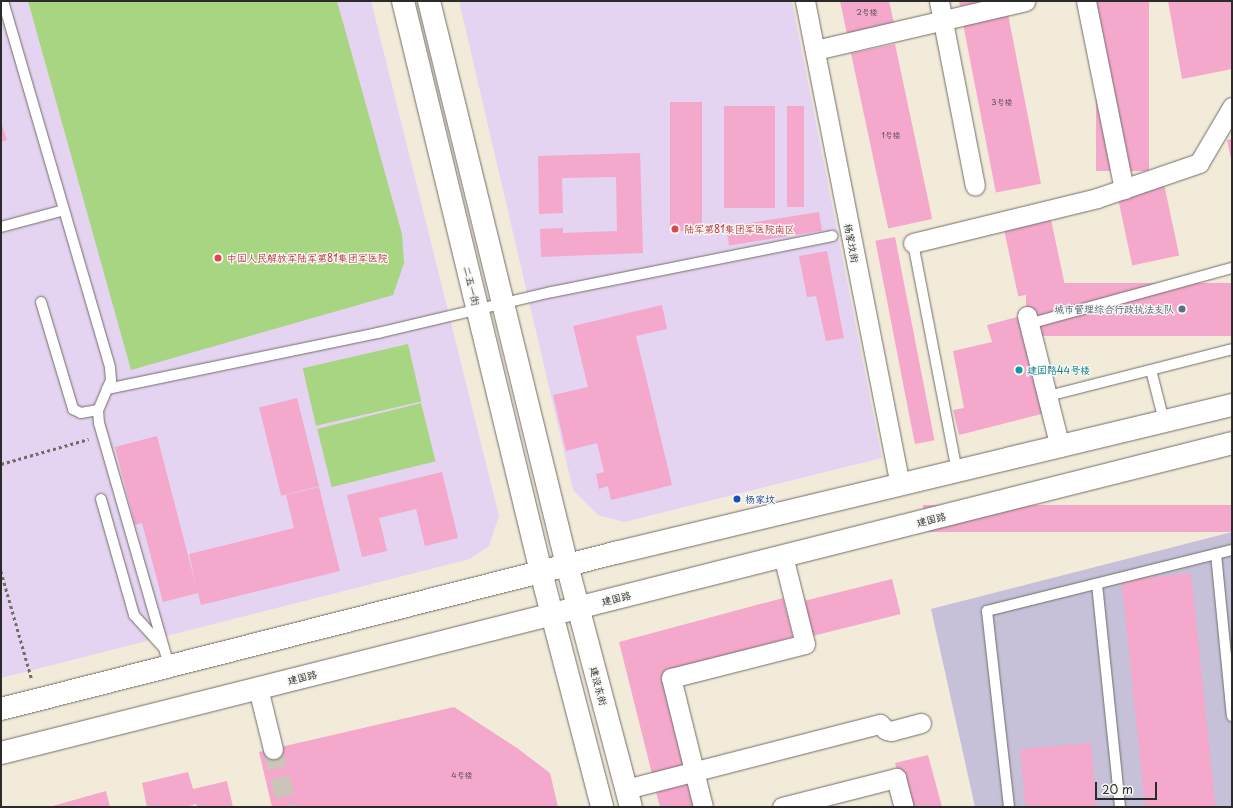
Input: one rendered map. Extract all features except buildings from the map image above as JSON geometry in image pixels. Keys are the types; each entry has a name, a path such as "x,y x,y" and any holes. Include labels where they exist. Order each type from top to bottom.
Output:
{"main road":[{"name":"二五一街","path":"403,1 541,572"},
{"path":"429,1 567,565"},
{"path":"1,709 38,699 167,658 541,572 1232,405"},
{"name":"建国路","path":"1,753 1232,443"},
{"name":"建设东街","path":"567,565 629,798"},
{"path":"541,572 602,807"}],"street":[{"name":"杨家坟街","path":"805,1 900,485"},
{"path":"938,1 975,186"},
{"path":"1086,1 1124,189"},
{"path":"815,50 1025,2"},
{"path":"913,243 1097,198 1199,163 1232,108"},
{"path":"1033,318 1060,446"},
{"path":"703,807 671,678 805,644 783,556"},
{"path":"258,688 273,749"},
{"path":"629,798 694,772 880,724 886,730 891,731 921,723"},
{"path":"782,807 896,778 904,807"}],"lane":[{"path":"3,1 110,368 111,380 98,410 102,435 167,658"},
{"path":"1,227 64,210"},
{"path":"107,389 378,333 503,303 832,236"},
{"path":"913,243 957,471"},
{"path":"1033,318 1232,268"},
{"path":"40,302 73,409 81,413 98,410"},
{"path":"1056,394 1232,349"},
{"path":"1151,370 1164,421"},
{"path":"101,500 134,615 167,658"},
{"path":"1009,807 987,611 1232,550"},
{"path":"1216,554 1232,716"},
{"path":"1097,584 1120,807"}],"path":[{"path":"1,464 102,435"},
{"path":"1,571 38,699"}],"shaded area":[{"name":"中国人民解放军陆军第81集团军医院","path":"1,1 371,1 499,516 489,546 470,559 1,678"},
{"name":"陆军第81集团军医院南区","path":"459,1 792,1 882,458 624,522 598,515 573,490"},
{"path":"1232,532 1232,807 975,807 931,609"}],"green space":[{"path":"28,1 337,1 402,234 404,263 393,295 131,370"},
{"path":"408,344 421,401 316,426 303,368"},
{"path":"421,403 436,461 332,487 317,429"}],"tunnel":[{"path":"273,749 287,807"}],"place":[{"name":"陆军第81集团军医院南区","path":"675,229"},
{"name":"中国人民解放军陆军第81集团军医院","path":"218,258"},
{"name":"城市管理综合行政执法支队","path":"1182,309"},
{"name":"建国路44号楼","path":"1019,370"},
{"name":"杨家坟","path":"737,499"}]}
